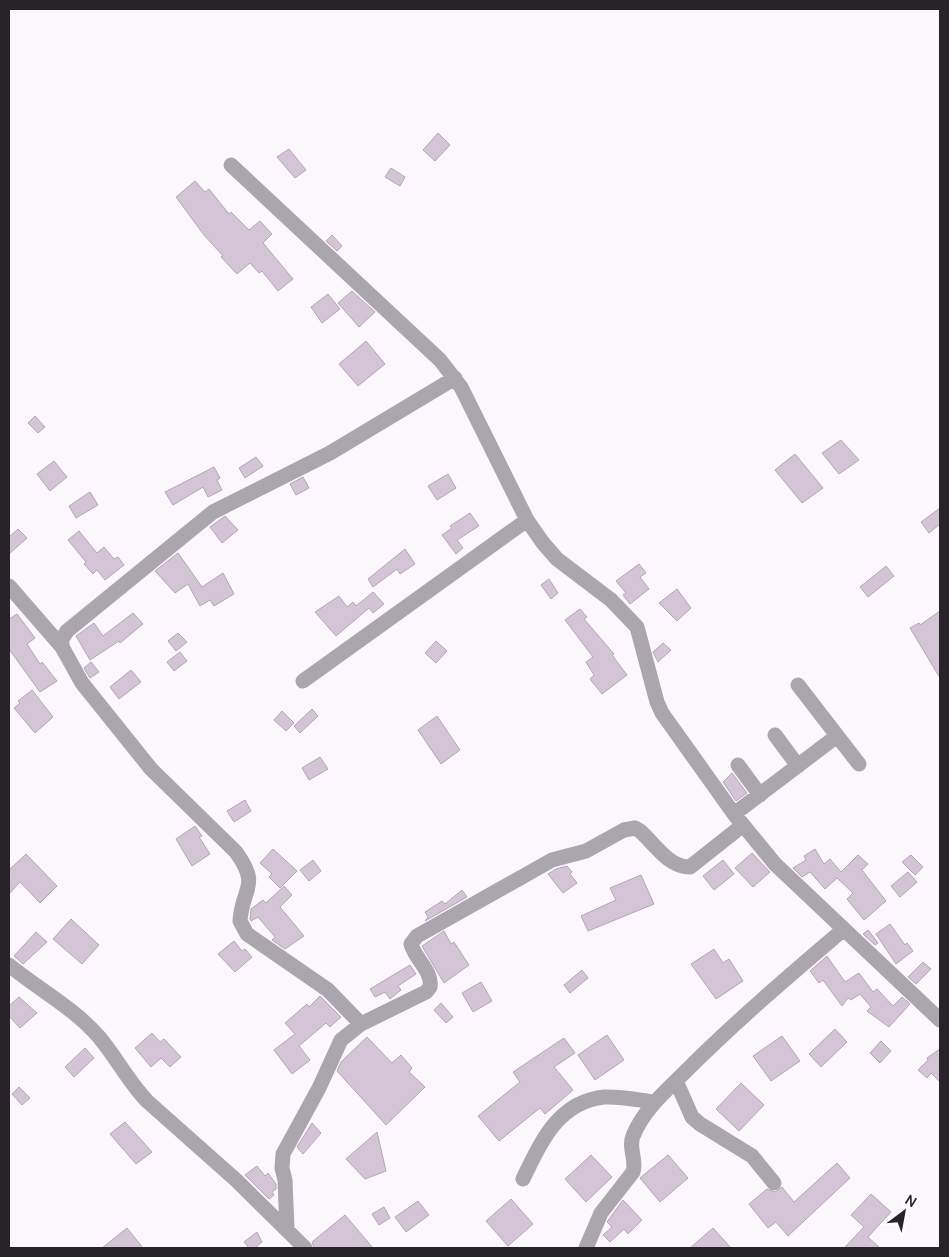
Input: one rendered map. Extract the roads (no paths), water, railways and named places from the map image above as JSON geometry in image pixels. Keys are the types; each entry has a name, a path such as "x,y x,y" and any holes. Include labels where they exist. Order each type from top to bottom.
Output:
{"street":[{"path":"231,165 384,306 440,360 455,378 527,520 542,543 557,559 611,600 637,627 657,702 662,713 738,819 775,864 940,1020"},
{"path":"62,647 62,639 66,631 207,516 330,453 455,378"},
{"path":"303,681 527,520"},
{"path":"9,586 62,647 82,684 151,768 236,852 247,867 250,878 240,921 247,934 328,990 361,1024"},
{"path":"798,685 859,764"},
{"path":"775,736 798,766"},
{"path":"287,1229 285,1180 282,1168 283,1154 319,1088 341,1040 361,1024 426,992 430,987 429,976 412,950 411,944 417,936 552,860 586,851 624,830 635,828 645,835 676,865 690,867 760,795 837,736"},
{"path":"738,765 760,795"},
{"path":"586,1248 601,1213 633,1172 635,1164 631,1145 632,1138 643,1116 654,1102 716,1041 844,929"},
{"path":"9,965 80,1019 99,1037 135,1089 230,1174 304,1248"},
{"path":"676,1082 692,1117 700,1124 752,1156 774,1183"},
{"path":"523,1179 547,1131 568,1110 582,1103 605,1097 654,1102"}]}
